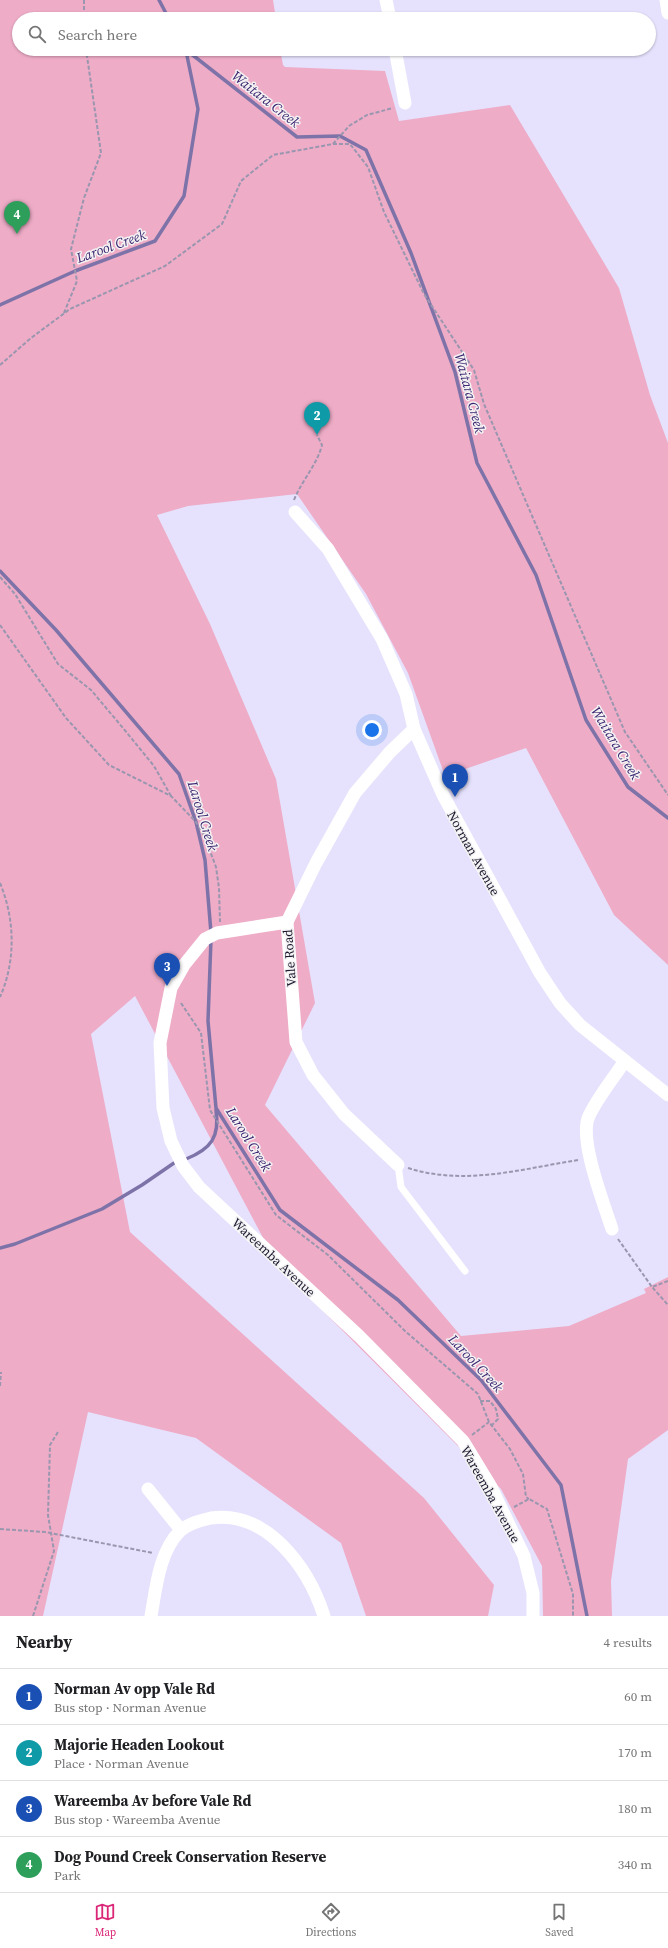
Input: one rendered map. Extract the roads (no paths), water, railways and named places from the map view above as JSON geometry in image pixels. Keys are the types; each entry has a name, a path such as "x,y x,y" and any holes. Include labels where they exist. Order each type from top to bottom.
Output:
{"street":[{"path":"386,0 389,12"},
{"path":"666,0 668,13"},
{"path":"396,56 405,103"},
{"name":"Norman Avenue","path":"295,512 328,549 382,639 406,694 414,729 443,795 540,973 560,1003 580,1026 668,1096"},
{"name":"Vale Road","path":"398,1165 344,1114 312,1075 296,1042 287,922 316,863 355,793 390,752 414,729"},
{"name":"Wareemba Avenue","path":"287,922 218,933 202,942 184,965 171,988 160,1043 164,1108 171,1141 183,1166 199,1187 359,1336 463,1441 504,1513 524,1556 533,1593 533,1616"},
{"path":"612,1229 586,1141 588,1117 624,1062"},
{"path":"148,1490 181,1530"},
{"path":"151,1616 158,1578 166,1552 181,1530 204,1519 224,1517 254,1526 281,1543 303,1570 324,1616"}],"lane":[{"path":"398,1165 401,1187 465,1271"}],"waterway":[{"name":"Waitara Creek","path":"159,0 165,12"},
{"name":"Larool Creek","path":"0,305 75,271 155,241 184,196 198,109 187,56"},
{"name":"Waitara Creek","path":"194,56 297,137 340,136 366,150 411,253 455,372 477,463 536,575 586,720 628,787 668,818"},
{"name":"Larool Creek","path":"0,571 56,630 179,774 196,822 205,860 211,933"},
{"name":"Larool Creek","path":"211,939 208,1021 216,1108 280,1210 398,1300 481,1380 561,1485 587,1616"},
{"path":"186,1159 202,1151 212,1141 217,1128 216,1110"},
{"path":"0,1248 15,1244 102,1209 142,1185 174,1163"}],"place":[{"name":"Dog Pound Creek Conservation Reserve","path":"17,234"},
{"name":"Majorie Headen Lookout","path":"317,435"},
{"name":"Norman Av opp Vale Rd","path":"455,797"},
{"name":"Wareemba Av before Vale Rd","path":"167,986"}]}
